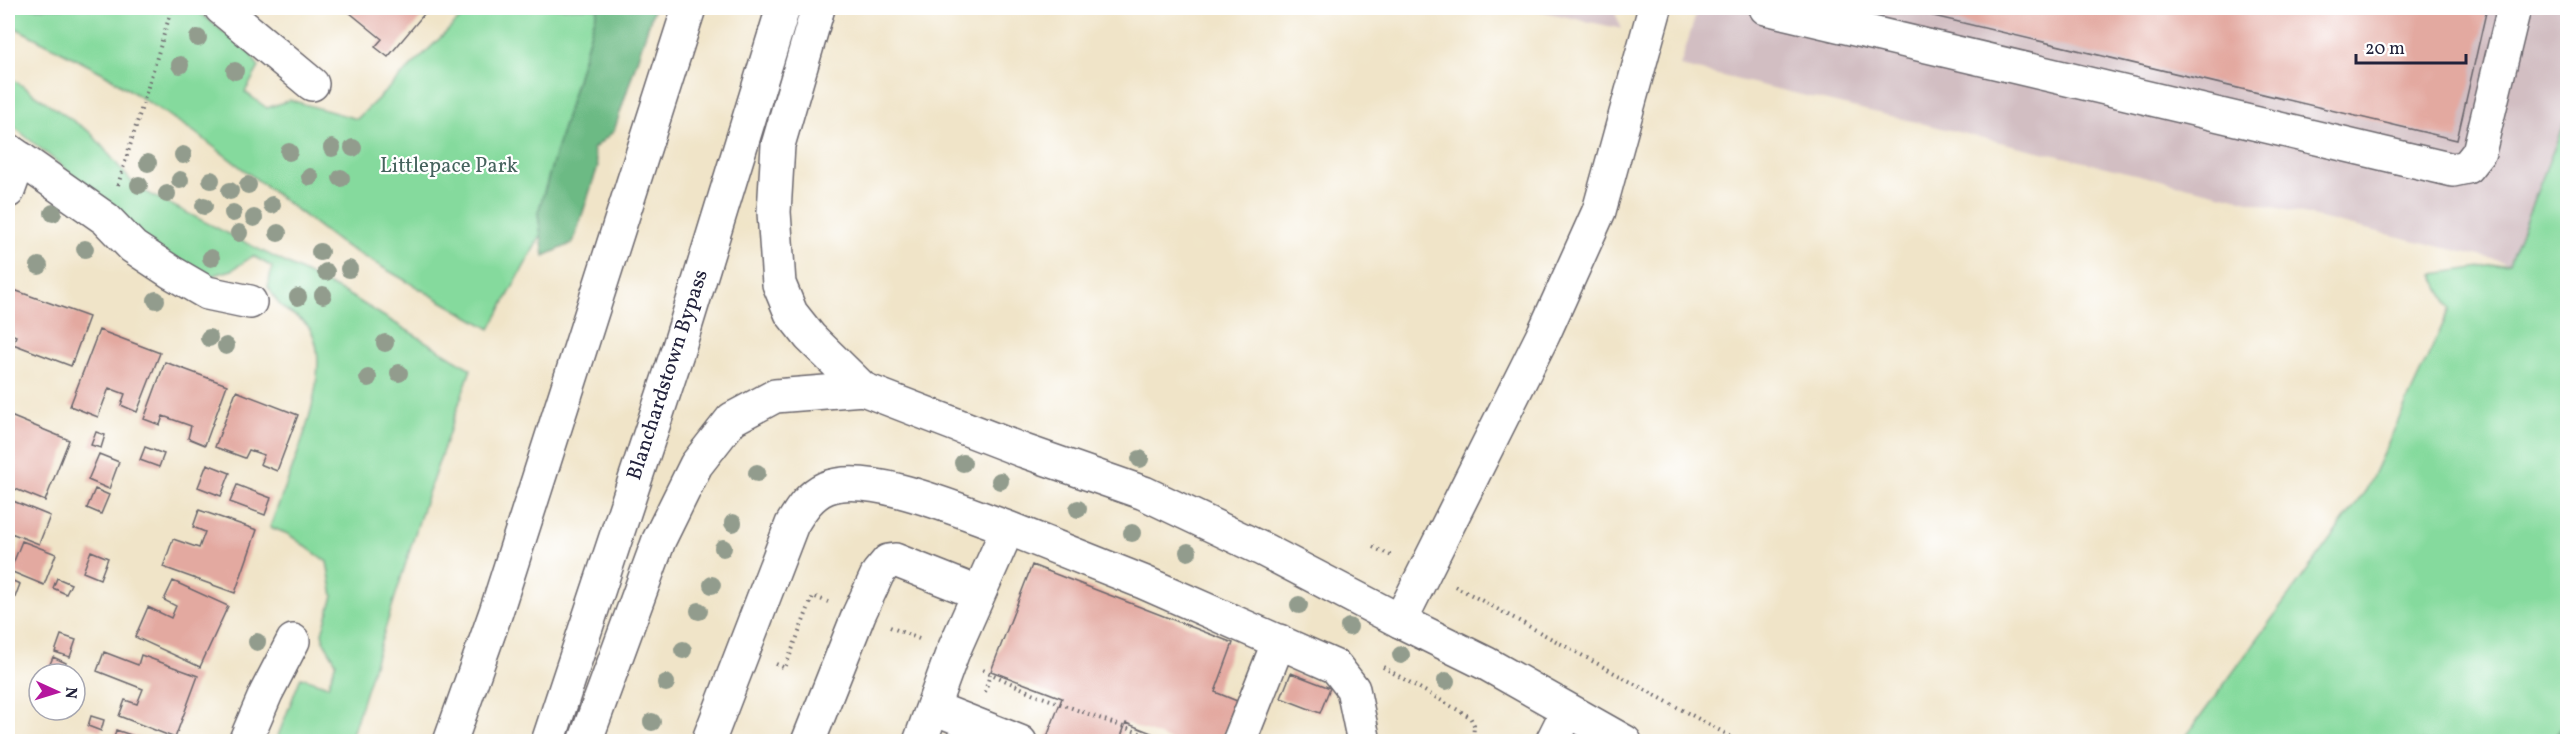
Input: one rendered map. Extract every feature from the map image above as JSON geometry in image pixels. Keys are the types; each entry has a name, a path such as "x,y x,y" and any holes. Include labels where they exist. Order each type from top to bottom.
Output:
{"main road":[{"path":"221,8 312,84"},
{"path":"450,741 496,612 689,8"},
{"name":"Blanchardstown Bypass","path":"548,741 678,350 783,8"},
{"path":"818,8 778,146 774,212 779,284 791,314 810,337 863,388 1024,451 1144,493 1264,550 1487,664 1626,741"},
{"path":"1400,621 1544,333 1599,211 1654,8"},
{"path":"1766,8 2453,170 2467,167 2479,152 2514,8"},
{"path":"8,191 14,154 106,219 133,247 207,293 250,302"},
{"path":"585,741 658,540 696,465 732,419 775,396 863,388"},
{"path":"708,738 792,524 805,502 819,492 826,488 851,483 876,485 1008,528 1279,640 1336,667 1353,689 1364,741"},
{"path":"920,741 952,654 1008,528"},
{"path":"808,741 859,614 882,566 888,561 895,560 978,593"},
{"path":"1239,741 1279,640"},
{"path":"246,741 266,693 293,641"},
{"path":"934,708 982,735 1020,741"},
{"path":"1552,741 1568,710"}],"path":[{"path":"106,219 139,120 172,8"},
{"path":"1373,547 1425,572 1741,741"},
{"path":"1376,663 1470,717 1474,725 1473,741"}],"shaded area":[{"path":"1526,8 1613,8 1622,29"},
{"path":"1698,8 2567,8 2567,115 2509,263 1680,66"}],"green space":[{"name":"Littlepace Park","path":"8,8 194,8 250,53 259,67 245,92 267,108 290,100 357,119 471,8 598,8 538,213 541,235 490,329 340,243 193,131 103,73 8,24"},
{"path":"598,8 654,8 614,131 593,149 598,166 573,243 544,256 538,213"},
{"path":"8,76 91,133 136,187 347,294 471,369 424,505 350,741 276,741 301,677 328,686 336,662 324,642 322,633 333,596 327,562 288,534 270,527 298,454 314,395 318,367 316,343 307,325 277,302 268,287 272,267 253,256 232,270 211,276 185,269 147,244 118,212 8,122"},
{"path":"2567,115 2566,742 2182,742 2366,490 2450,309 2433,274 2509,263"},
{"path":"2567,722 2567,741 2552,741"}],"building":[{"path":"344,8 418,8 425,13 388,57 375,47 382,39"},
{"path":"1900,8 2487,8 2457,140"},
{"path":"14,290 89,317 71,366 13,344 16,336 8,333 8,309"},
{"path":"99,330 160,353 137,412 121,405 125,394 109,388 98,417 70,406"},
{"path":"165,362 227,385 205,445 188,438 191,426 163,416 160,425 144,419"},
{"path":"236,391 298,415 277,471 260,464 264,455 249,450 245,458 215,447"},
{"path":"8,415 69,440 45,501 8,486"},
{"path":"96,432 105,435 101,448 91,445"},
{"path":"145,447 164,454 159,467 140,460"},
{"path":"99,454 119,462 109,489 88,480"},
{"path":"207,464 230,473 221,496 198,487"},
{"path":"237,485 271,498 265,515 230,502"},
{"path":"95,489 109,495 101,514 87,508"},
{"path":"8,499 50,516 39,544 11,533 8,540"},
{"path":"199,510 257,530 235,593 163,567 173,539 199,548 205,532 193,527"},
{"path":"22,541 56,554 44,585 10,571"},
{"path":"91,551 108,558 100,579 83,572"},
{"path":"1032,565 1233,643 1215,692 1237,701 1221,742 1194,739 1174,742 1126,723 1119,742 1045,742 1062,698 991,671"},
{"path":"57,578 71,584 66,594 53,588"},
{"path":"8,579 20,584 8,616"},
{"path":"173,581 228,606 200,667 135,637 148,607 171,618 176,606 164,600"},
{"path":"61,635 76,640 70,657 55,652"},
{"path":"104,652 138,665 141,655 198,676 175,738 119,716 125,700 137,704 143,689 97,671"},
{"path":"53,657 64,662 51,662"},
{"path":"1291,673 1330,688 1320,713 1281,698"},
{"path":"91,716 104,720 101,731 88,726"},
{"path":"116,730 149,741 113,742"}]}
